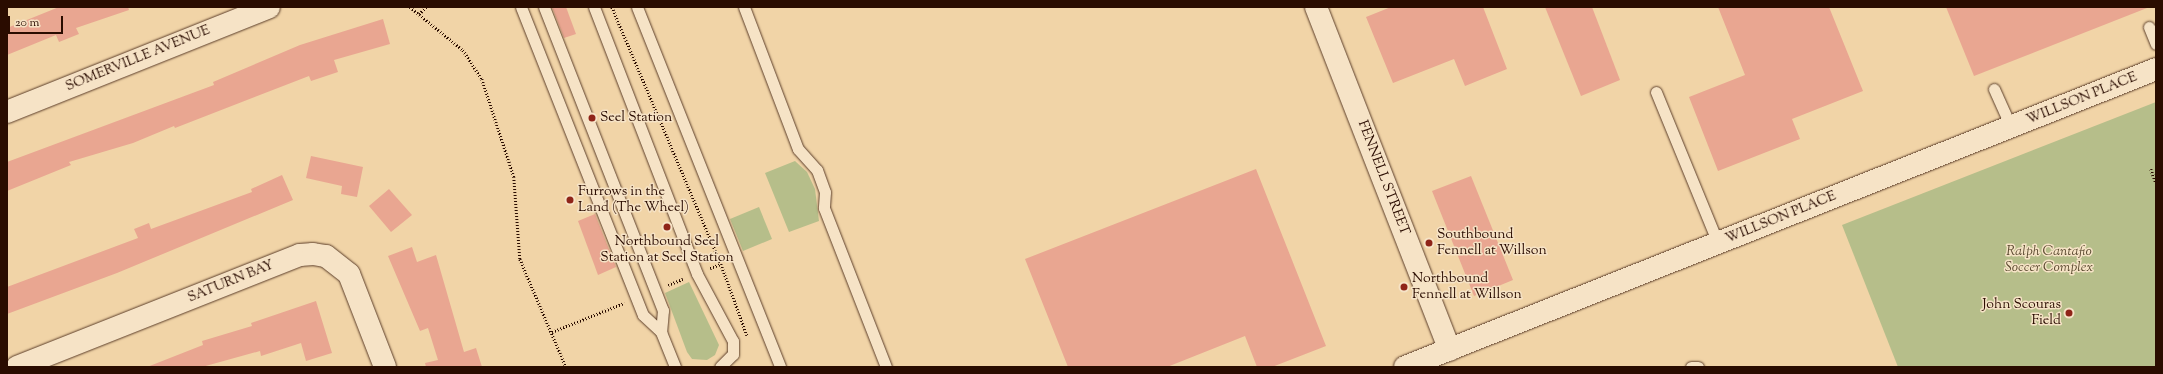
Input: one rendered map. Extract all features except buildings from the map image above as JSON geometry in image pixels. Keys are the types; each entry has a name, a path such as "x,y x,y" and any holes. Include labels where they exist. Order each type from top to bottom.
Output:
{"street":[{"name":"FENNELL STREET","path":"1316,7 1450,350"},
{"name":"SOMERVILLE AVENUE","path":"7,112 262,8"},
{"name":"WILLSON PLACE","path":"1405,367 2156,69"},
{"name":"SATURN BAY","path":"17,367 300,255 313,254 326,256 349,274 385,367"}],"lane":[{"path":"521,7 643,315 661,332 675,367"},
{"path":"544,7 663,310 661,332"},
{"path":"594,7 697,274 733,341 733,354 720,367"},
{"path":"637,7 780,367"},
{"path":"744,7 798,150 817,170 825,192 824,208 886,367"},
{"path":"2149,27 2156,44"},
{"path":"1994,89 2011,127"},
{"path":"1656,92 1718,243"},
{"path":"1691,367 1698,367"}],"path":[{"path":"410,7 463,50 482,79 514,177 520,259 566,367"},
{"path":"419,14 426,7"},
{"path":"612,7 721,264 747,338"},
{"path":"2151,169 2156,182"}],"green space":[{"name":"Ralph Cantafio Soccer Complex","path":"2156,102 2156,367 1898,367 1842,225"},
{"path":"795,161 807,172 815,189 819,221 789,232 765,173"},
{"path":"759,207 772,239 743,251 730,219"},
{"path":"689,282 719,345 715,355 707,360 692,359 687,352 665,293"}],"place":[{"name":"Seel Station","path":"592,118"},
{"name":"Furrows in the Land (The Wheel)","path":"570,200"},
{"name":"Northbound Seel Station at Seel Station","path":"667,227"},
{"name":"Southbound Fennell at Willson","path":"1429,243"},
{"name":"Northbound Fennell at Willson","path":"1404,287"},
{"name":"John Scouras Field","path":"2069,313"}]}
